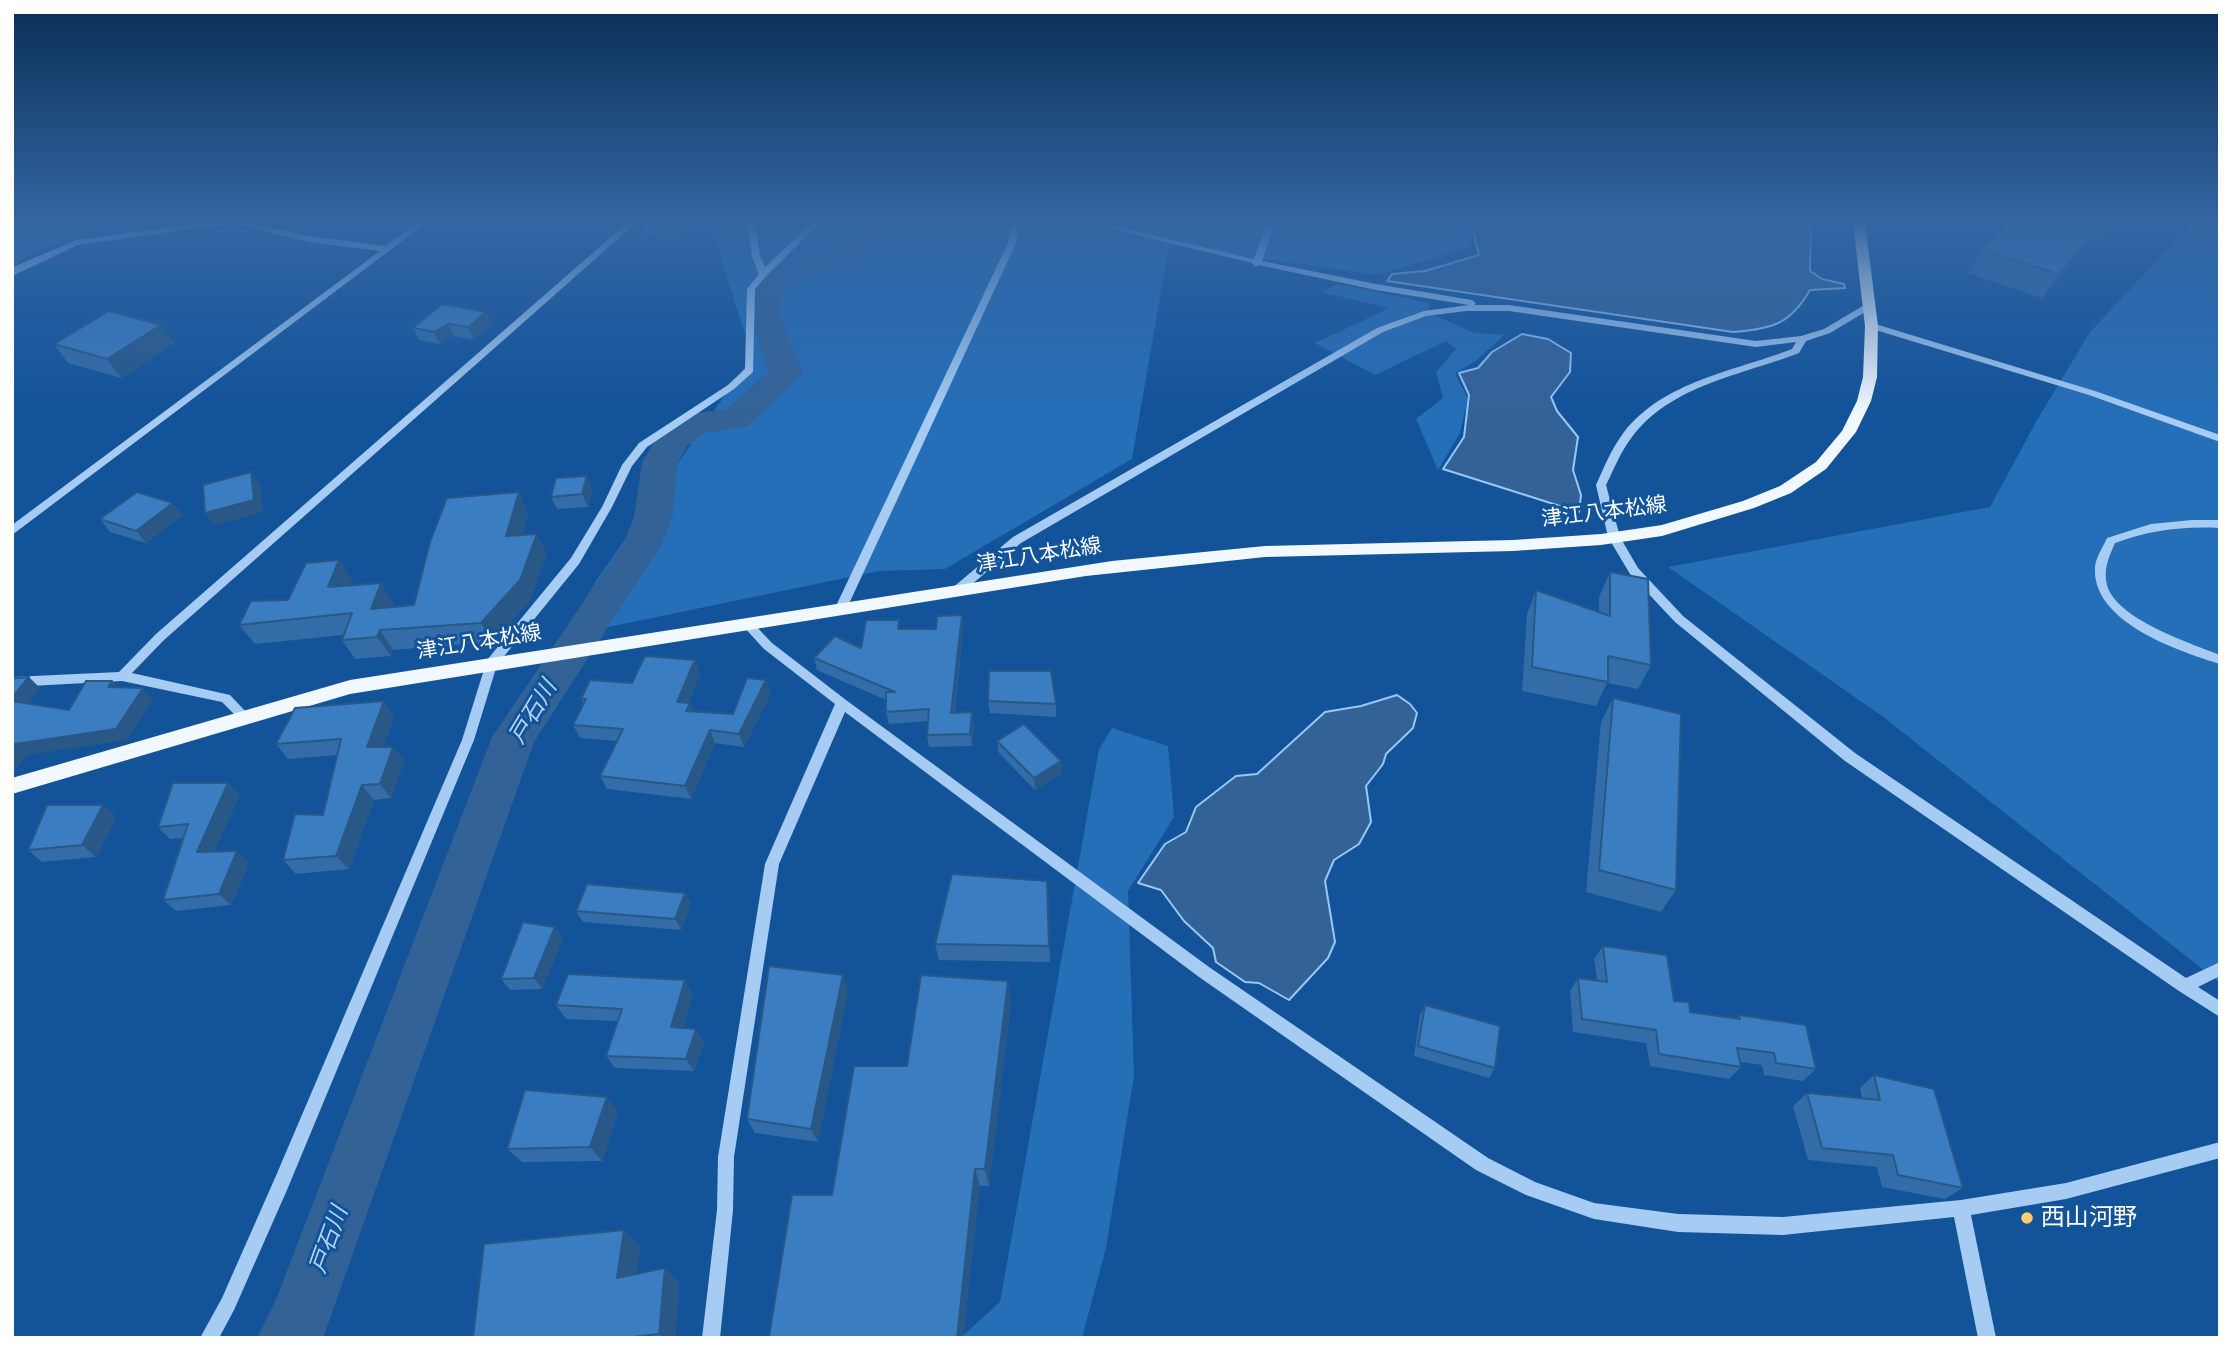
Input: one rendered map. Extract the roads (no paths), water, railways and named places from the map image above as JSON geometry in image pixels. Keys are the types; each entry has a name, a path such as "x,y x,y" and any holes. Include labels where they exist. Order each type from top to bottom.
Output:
{"main road":[{"name":"津江八本松線","path":"12,786 350,687 841,608 1184,557 1289,550 1558,542 1645,534 1681,526 1791,487 1816,470 1841,443 1862,406 1869,386 1872,326 1867,286"}],"street":[{"path":"12,531 337,286"},
{"path":"122,676 160,636 560,286"},
{"path":"209,1338 228,1304 281,1184 468,740 491,663 575,561 607,507 627,465 643,445 731,387 750,370 753,286"},
{"path":"841,608 992,286"},
{"path":"1373,286 1756,344 1802,339 1827,331 1869,306"},
{"path":"955,592 1017,540 1380,330 1424,314 1466,308 1509,308"},
{"path":"1872,326 2092,393 2220,439"},
{"path":"1802,339 1796,351 1695,387 1661,404 1630,431 1601,485 1614,537 1634,571 1679,619 1850,757 2220,1010"},
{"path":"2220,524 2173,523 2134,531 2111,541 2099,566 2104,593 2139,626 2220,660"},
{"path":"748,625 768,646 842,703 1204,972 1482,1164 1532,1189 1594,1211 1678,1223 1783,1226 1961,1209 2066,1191 2220,1150"},
{"path":"12,682 122,676 226,698 245,718"},
{"path":"711,1338 725,1210 726,1157 772,864 842,703"},
{"path":"2184,986 2220,969"},
{"path":"1961,1209 1987,1338"}],"waterway":[{"name":"戸石川","path":"288,1338 301,1316 514,737 642,545 653,517 660,462 673,439 696,423 736,419 787,373 763,315 767,295 773,286"}],"place":[{"name":"西山河野","path":"2027,1218"}]}
